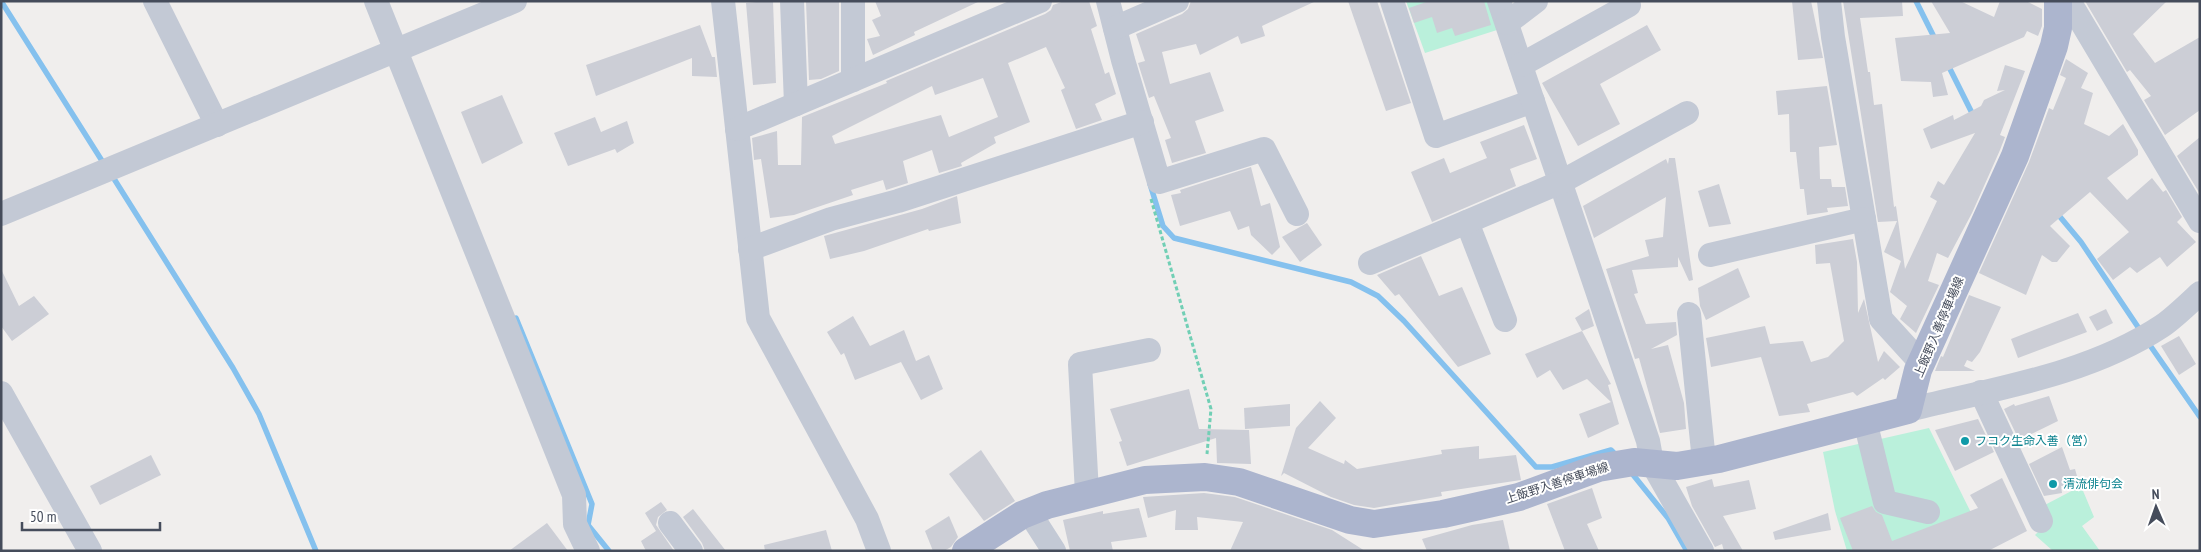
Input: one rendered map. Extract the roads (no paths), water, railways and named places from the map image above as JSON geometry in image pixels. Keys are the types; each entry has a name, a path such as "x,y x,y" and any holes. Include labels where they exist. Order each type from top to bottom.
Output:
{"main road":[{"name":"上飯野入善停車場線","path":"966,551 1029,512 1087,494 1145,480 1205,477 1239,482 1350,520 1374,524 1443,514 1519,497 1598,468 1634,462 1677,466 1704,461 1908,410 1921,363 2015,156 2054,46 2058,28 2058,1"}],"street":[{"path":"156,1 217,125"},
{"path":"376,1 574,494 575,524 588,551"},
{"path":"1,214 515,1"},
{"path":"724,1 758,318 867,518 878,551"},
{"path":"792,1 796,104"},
{"path":"853,1 853,80"},
{"path":"737,129 1040,1"},
{"path":"1108,1 1159,182 1264,149 1296,214"},
{"path":"1115,28 1177,1"},
{"path":"1392,1 1436,136 1533,101"},
{"path":"1500,1 1648,441 1652,463 1702,551"},
{"path":"1507,24 1536,1"},
{"path":"1829,1 1833,37 1881,319 1921,363"},
{"path":"2069,1 2200,221"},
{"path":"1521,65 1629,5"},
{"path":"1370,263 1561,182 1687,113"},
{"path":"750,249 831,220 898,201 1142,122"},
{"path":"1710,255 1864,219"},
{"path":"1467,222 1504,320"},
{"path":"1908,410 2062,372 2126,346 2163,325 2200,293"},
{"path":"1689,314 1704,461"},
{"path":"1087,494 1080,364 1149,350"},
{"path":"1981,392 2041,521"},
{"path":"1,393 90,551"},
{"path":"1864,421 1885,502 1928,512"},
{"path":"1029,512 1054,551"},
{"path":"670,523 691,551"}],"waterway":[{"path":"1,1 104,164"},
{"path":"1916,1 1936,41"},
{"path":"1947,63 1974,117"},
{"path":"111,174 233,368 259,414 316,551"},
{"path":"1150,184 1163,226 1174,238 1351,282 1378,296 1404,321 1536,467 1552,467 1611,450 1618,457"},
{"path":"2056,212 2081,242 2142,333"},
{"path":"516,318 592,504 588,525 609,551"},
{"path":"2147,341 2200,417"},
{"path":"1630,471 1668,518 1687,551"}],"place":[{"name":"フコク生命入善（営）","path":"1965,441"},
{"name":"清流俳句会","path":"2053,484"}]}
